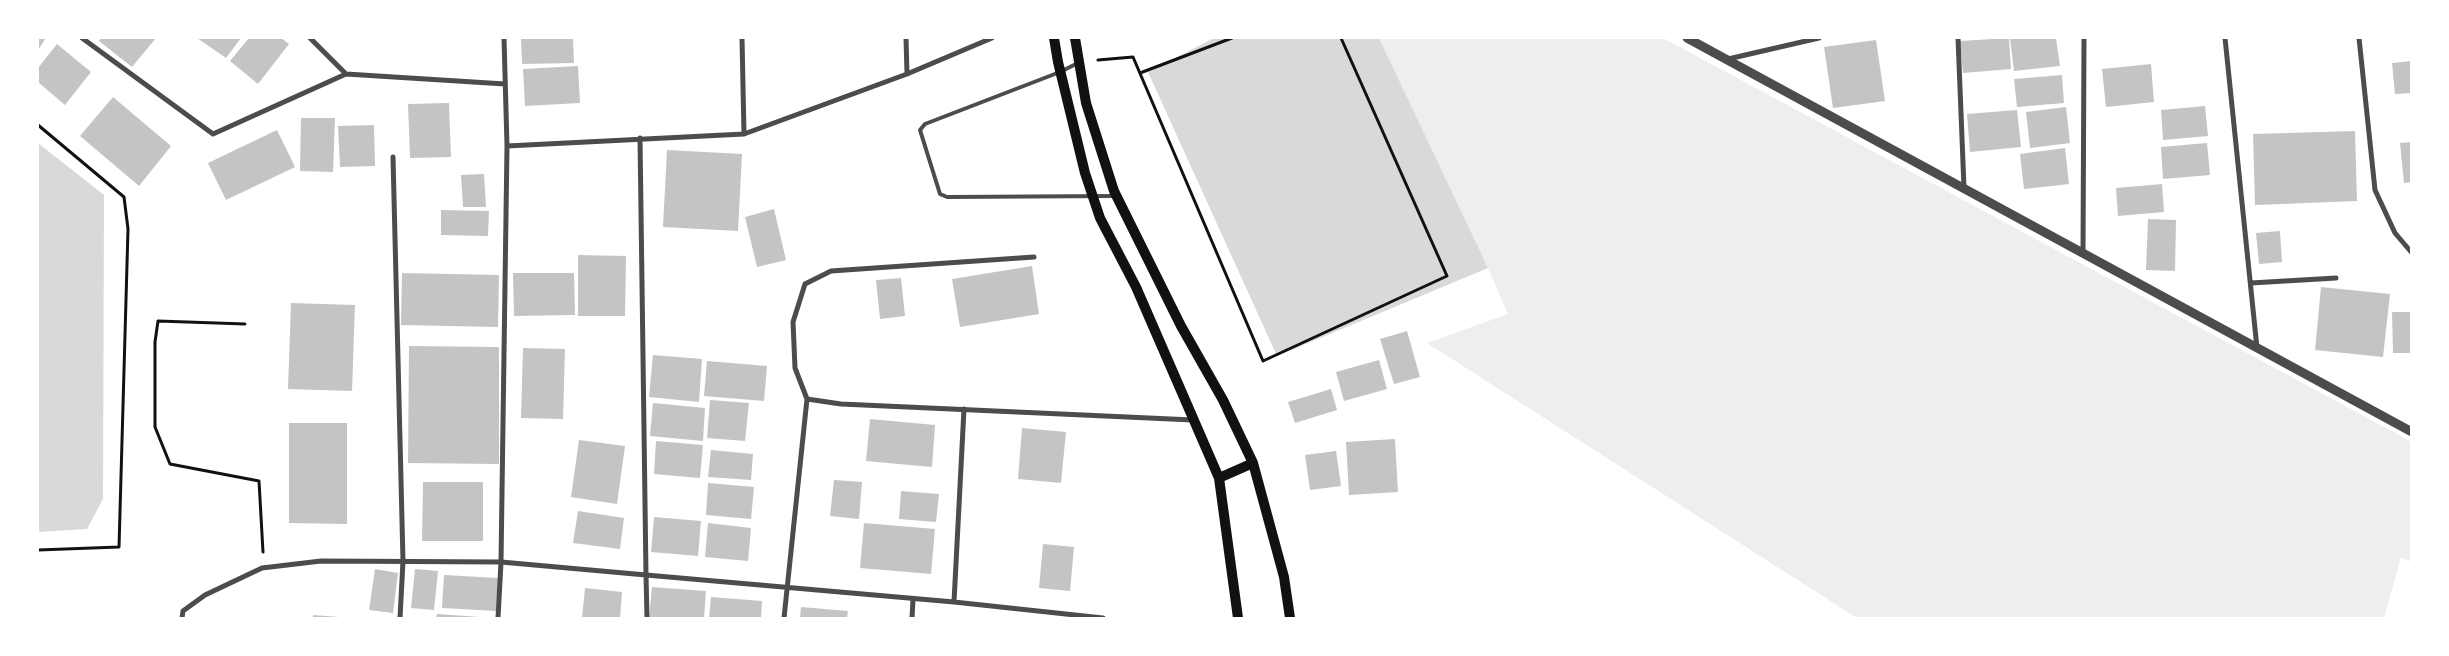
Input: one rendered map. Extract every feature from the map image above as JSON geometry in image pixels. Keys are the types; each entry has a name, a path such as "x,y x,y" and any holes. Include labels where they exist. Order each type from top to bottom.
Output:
{"main road":[{"path":"1054,38 1060,72 1100,218 1136,287 1219,478 1238,618"},
{"path":"1075,38 1086,103 1117,196 1181,326 1223,400 1253,464 1284,577 1290,618"},
{"path":"1219,478 1253,464"}],"street":[{"path":"82,38 213,134 346,74 505,84"},
{"path":"310,38 346,74"},
{"path":"498,618 501,562 507,146 504,38"},
{"path":"742,38 744,134"},
{"path":"906,38 907,74"},
{"path":"507,146 744,134 907,74 992,38"},
{"path":"1688,38 2412,432"},
{"path":"1727,59 1819,38"},
{"path":"1958,38 1964,188"},
{"path":"2083,253 2084,38"},
{"path":"2225,38 2258,348"},
{"path":"2359,38 2375,190 2395,233 2412,253"},
{"path":"640,138 646,618"},
{"path":"393,157 403,562 400,618"},
{"path":"784,618 807,399 795,368 793,322 806,284 831,271 1034,257"},
{"path":"2250,283 2336,278"},
{"path":"807,399 841,404 1193,420"},
{"path":"954,602 964,409"},
{"path":"182,618 183,611 205,595 262,568 321,561 501,562 954,602 1104,618"},
{"path":"912,618 913,599"},
{"path":"1043,618 1044,612"}],"lane":[{"path":"1078,63 1060,72 925,124 920,130 940,194 947,197 1117,196"}],"path":[{"path":"1140,74 1232,38"},
{"path":"1078,63 1133,57 1263,361 1447,276 1341,38"},
{"path":"38,124 124,197 128,229 119,547 38,550"},
{"path":"245,324 158,321 155,342 155,427 170,464 259,481 262,568"}],"shaded area":[{"path":"1214,38 1379,38 1488,268 1277,356 1148,72"},
{"path":"1379,38 1663,38 2399,435 2411,442 2411,562 2401,557 2384,618 1857,618 1427,343 1508,314"},
{"path":"38,143 104,195 103,499 87,529 38,532"}],"building":[{"path":"38,38 46,38 38,50"},
{"path":"101,38 156,38 132,67 99,41"},
{"path":"197,38 241,38 226,58"},
{"path":"249,38 281,38 289,44 258,84 230,61"},
{"path":"521,38 573,38 574,63 522,64"},
{"path":"2009,38 2011,69 1963,73 1960,41"},
{"path":"2010,38 2056,38 2060,66 2014,71"},
{"path":"1876,40 1885,101 1833,108 1824,47"},
{"path":"57,44 91,72 65,105 38,82 38,68"},
{"path":"2412,61 2412,93 2395,94 2392,63"},
{"path":"2151,64 2154,102 2106,107 2102,69"},
{"path":"578,66 580,103 525,106 523,69"},
{"path":"2062,75 2064,103 2017,107 2014,79"},
{"path":"113,97 171,146 139,186 80,136"},
{"path":"449,103 451,157 410,158 408,104"},
{"path":"2205,106 2208,136 2163,140 2161,110"},
{"path":"2066,107 2070,143 2030,148 2026,112"},
{"path":"2017,110 2021,147 1970,152 1967,114"},
{"path":"301,118 335,118 333,172 300,171"},
{"path":"374,125 375,166 340,167 338,126"},
{"path":"277,130 295,167 226,200 208,163"},
{"path":"2355,131 2357,201 2255,205 2253,134"},
{"path":"2412,142 2412,182 2404,183 2400,143"},
{"path":"2207,143 2210,175 2163,179 2161,147"},
{"path":"2065,148 2069,184 2024,189 2020,154"},
{"path":"667,150 742,154 738,231 663,227"},
{"path":"484,174 486,207 463,207 461,175"},
{"path":"2162,184 2164,212 2118,216 2116,188"},
{"path":"774,209 786,260 757,267 745,217"},
{"path":"441,210 489,211 488,236 441,235"},
{"path":"2148,219 2176,220 2175,271 2146,270"},
{"path":"2280,231 2282,262 2259,264 2256,233"},
{"path":"578,255 626,256 625,316 578,316"},
{"path":"1032,266 1039,314 960,327 952,279"},
{"path":"402,273 499,275 498,327 401,325"},
{"path":"513,273 574,273 575,315 514,316"},
{"path":"901,278 905,316 880,319 876,280"},
{"path":"2321,287 2390,294 2383,357 2315,350"},
{"path":"291,303 355,305 352,391 288,389"},
{"path":"2392,312 2412,312 2412,353 2393,353"},
{"path":"1407,331 1420,377 1394,384 1380,339"},
{"path":"409,346 499,347 499,464 408,463"},
{"path":"523,348 565,349 563,419 521,418"},
{"path":"653,355 702,359 699,402 649,397"},
{"path":"1379,360 1387,389 1344,401 1336,372"},
{"path":"707,361 767,366 764,401 704,396"},
{"path":"1331,389 1337,410 1295,423 1288,402"},
{"path":"710,400 749,403 745,441 707,438"},
{"path":"653,403 705,408 703,441 650,436"},
{"path":"870,419 935,425 932,467 866,461"},
{"path":"289,423 347,423 347,524 289,523"},
{"path":"1022,428 1066,432 1061,483 1018,479"},
{"path":"1395,439 1398,492 1349,495 1346,442"},
{"path":"579,440 625,446 617,504 571,497"},
{"path":"656,441 703,445 700,478 654,474"},
{"path":"711,450 753,454 751,480 708,477"},
{"path":"1336,451 1341,486 1310,490 1305,455"},
{"path":"834,480 862,482 859,519 830,516"},
{"path":"423,482 483,482 483,541 422,541"},
{"path":"708,483 754,487 751,519 706,515"},
{"path":"901,491 939,494 936,522 899,519"},
{"path":"578,511 624,518 620,549 573,543"},
{"path":"654,517 701,521 698,556 651,552"},
{"path":"708,523 751,528 748,561 705,557"},
{"path":"864,523 935,529 931,574 860,568"},
{"path":"1043,544 1074,547 1070,591 1039,588"},
{"path":"375,569 398,573 393,613 369,610"},
{"path":"415,569 438,571 434,610 411,608"},
{"path":"444,575 498,578 496,611 442,608"},
{"path":"652,587 706,591 704,618 649,618"},
{"path":"585,588 622,592 620,618 582,618"},
{"path":"711,597 762,601 761,618 709,618"},
{"path":"801,607 848,611 847,618 800,618"},
{"path":"437,614 480,617 480,618 436,618"},
{"path":"313,615 340,617 340,618 313,618"}]}
